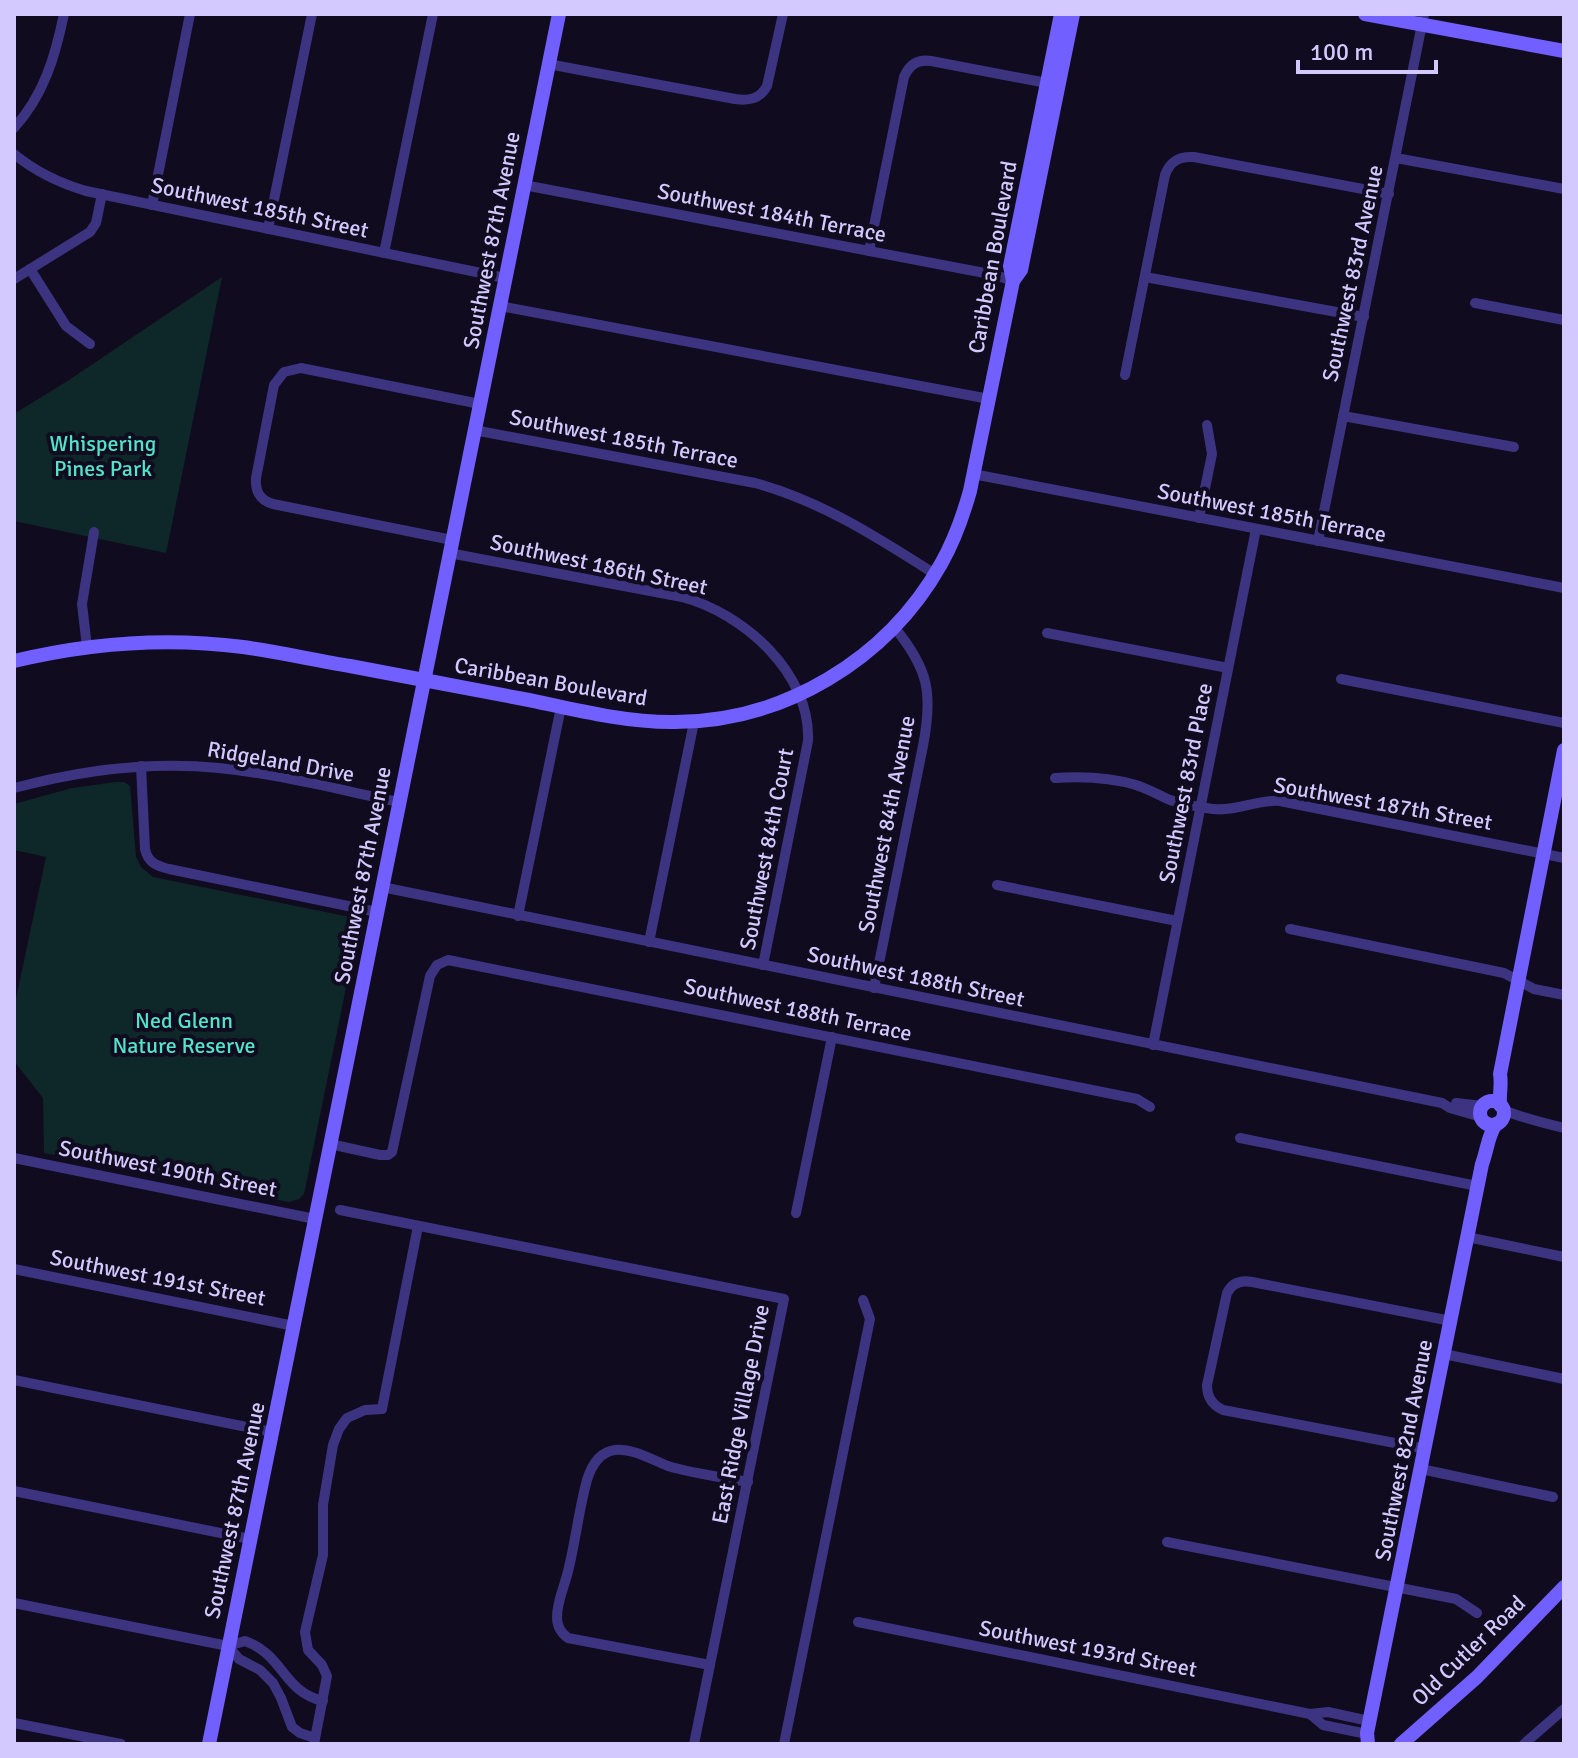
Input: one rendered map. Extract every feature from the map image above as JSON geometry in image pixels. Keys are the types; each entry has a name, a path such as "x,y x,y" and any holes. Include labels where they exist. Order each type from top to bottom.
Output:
{"street":[{"path":"14,128 33,104 49,74 64,14"},
{"path":"152,205 190,14"},
{"path":"268,229 312,14"},
{"path":"384,253 433,14"},
{"name":"Southwest 87th Avenue","path":"209,1744 559,14"},
{"path":"548,64 750,100 761,95 767,86 783,14"},
{"path":"1053,84 1061,14"},
{"path":"1053,84 1073,14"},
{"path":"1365,14 1423,19 1564,51"},
{"name":"Southwest 83rd Avenue","path":"1318,541 1423,19"},
{"path":"869,251 904,77 912,65 931,61 1053,84"},
{"name":"Caribbean Boulevard","path":"14,661 87,647 152,642 226,645 647,722 694,722 738,716 779,703 830,679 869,651 911,610 935,574 959,526 967,503 1013,281 1021,270 1053,84"},
{"name":"Southwest 185th Street","path":"14,154 39,173 74,187 505,278"},
{"path":"1125,375 1165,175 1175,160 1194,157 1389,194"},
{"path":"1396,158 1564,189"},
{"name":"Southwest 184th Terrace","path":"524,185 995,275 1013,281"},
{"path":"14,279 90,232 96,223 102,194"},
{"path":"30,269 66,326 90,344"},
{"path":"1145,277 1364,317"},
{"path":"1475,303 1564,320"},
{"path":"500,306 989,399"},
{"name":"Southwest 185th Terrace","path":"259,495 256,478 274,385 284,372 301,368 480,404"},
{"path":"1343,416 1514,447"},
{"path":"1199,518 1212,454 1207,425"},
{"name":"Southwest 185th Terrace","path":"474,430 755,483 785,492 828,510 935,574"},
{"name":"Southwest 185th Terrace","path":"973,474 1564,588"},
{"name":"Southwest 186th Street","path":"259,495 273,504 708,606 738,622 765,646 790,676 798,695"},
{"name":"Southwest 83rd Place","path":"1153,1045 1256,529"},
{"path":"87,647 82,604 94,532"},
{"name":"Southwest 84th Avenue","path":"874,988 929,709 920,666 894,627"},
{"path":"1047,633 1228,668"},
{"path":"1341,679 1564,723"},
{"name":"Southwest 84th Court","path":"763,965 808,741 807,717 798,695"},
{"path":"518,916 561,707"},
{"path":"649,942 694,722"},
{"name":"Southwest 82nd Avenue","path":"1368,1733 1477,1186 1492,1130 1495,1080 1500,1074 1564,750"},
{"path":"141,766 145,849 155,864 377,912"},
{"name":"Ridgeland Drive","path":"14,788 78,774 141,766 204,766 239,770 399,802"},
{"name":"Southwest 187th Street","path":"1055,778 1109,779 1200,807 1232,809 1264,801 1280,801 1564,858"},
{"path":"997,885 1177,921"},
{"name":"Southwest 188th Street","path":"382,887 1153,1045 1442,1103 1452,1102 1507,1120 1532,1121 1564,1128"},
{"path":"1290,929 1504,973 1534,989 1564,995"},
{"name":"Southwest 188th Terrace","path":"330,1144 380,1155 390,1154 395,1144 430,976 437,965 457,960 1137,1099 1150,1107"},
{"path":"796,1213 832,1037"},
{"path":"1240,1138 1477,1186"},
{"name":"Southwest 190th Street","path":"14,1158 315,1219"},
{"name":"East Ridge Village Drive","path":"340,1210 784,1299 694,1744"},
{"path":"228,1646 239,1659 260,1670 273,1683 292,1727 314,1741 327,1673 308,1650 305,1632 323,1555 323,1505 333,1445 347,1418 365,1410 382,1409 418,1226"},
{"path":"1467,1237 1564,1257"},
{"name":"Southwest 191st Street","path":"14,1269 294,1326"},
{"path":"1426,1449 1223,1410 1210,1400 1207,1385 1226,1297 1235,1284 1247,1281 1451,1321"},
{"path":"784,1744 870,1319 863,1300"},
{"path":"1444,1354 1564,1379"},
{"path":"14,1380 272,1432"},
{"path":"710,1665 573,1640 560,1629 558,1610 587,1480 598,1459 612,1451 623,1451 670,1466 748,1482"},
{"path":"1421,1469 1553,1497"},
{"path":"14,1491 250,1539"},
{"path":"1167,1542 1456,1599 1477,1613"},
{"name":"Old Cutler Road","path":"1401,1744 1477,1677 1564,1587"},
{"path":"14,1603 228,1646 245,1641 261,1648 271,1657 297,1690 323,1701"},
{"name":"Southwest 193rd Street","path":"858,1622 1310,1714 1336,1714 1368,1733"},
{"path":"260,1670 271,1657"},
{"path":"279,1693 292,1684"},
{"path":"1524,1744 1564,1709"},
{"name":"Southwest 193rd Street","path":"1310,1714 1318,1722 1333,1727 1368,1733"},
{"path":"1333,1727 1336,1714"},
{"path":"14,1723 93,1741 121,1744"}],"green space":[{"name":"Whispering Pines Park","path":"222,277 166,553 14,521 14,414"},
{"name":"Ned Glenn Nature Reserve","path":"116,782 130,786 136,857 141,867 153,877 360,919 304,1194 299,1199 289,1202 44,1153 43,1098 14,1061 14,1008 46,857 14,850 14,804 72,788"}]}
